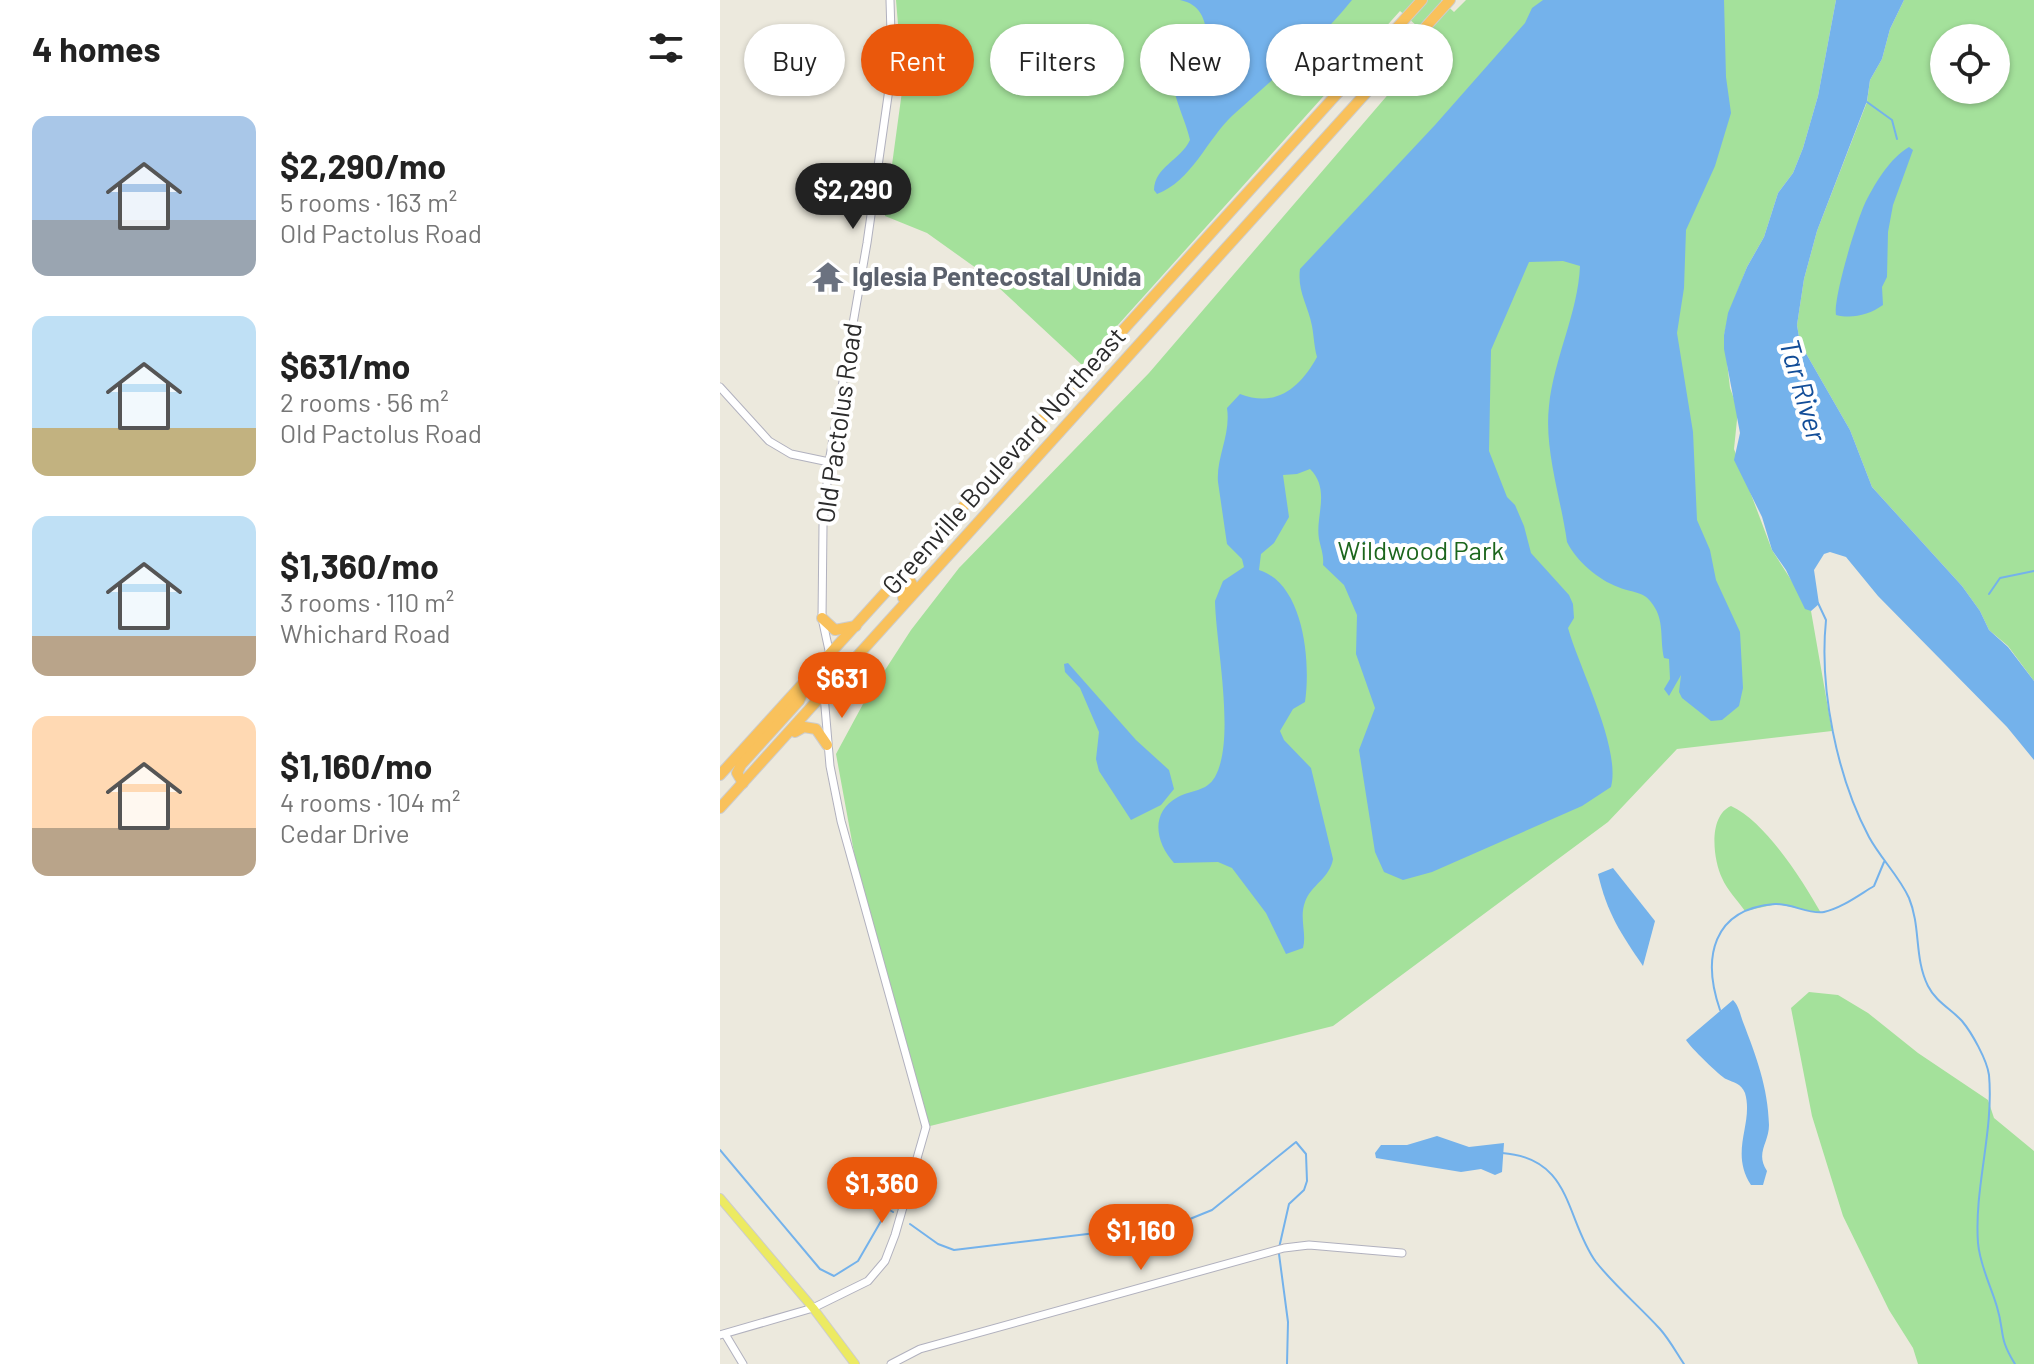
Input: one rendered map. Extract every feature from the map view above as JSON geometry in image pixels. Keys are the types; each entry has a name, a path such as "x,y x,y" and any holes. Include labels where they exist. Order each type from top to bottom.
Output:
{"highway":[{"name":"Greenville Boulevard Northeast","path":"720,775 1422,0"},
{"name":"Greenville Boulevard Northeast","path":"720,808 1448,2"},
{"path":"843,674 853,653 908,592 912,584 904,573"},
{"path":"822,618 841,631 858,625"},
{"path":"743,783 737,773 741,765 799,701 808,680"},
{"path":"786,737 810,727 819,731 827,745"}],"main road":[{"path":"720,1198 813,1308 855,1364"}],"street":[{"name":"Old Pactolus Road","path":"831,656 822,618 823,526 829,462 867,243 892,68 890,0"},
{"path":"720,387 769,441 791,454 829,462"},
{"path":"743,1364 723,1335 813,1308 868,1281 885,1261 926,1127 841,821 827,745 824,695"},
{"path":"891,1364 920,1349 1284,1248 1309,1245 1402,1253"}],"green space":[{"name":"Wildwood Park","path":"896,0 1441,0 1454,12 1466,0 1836,0 1818,96 1803,148 1793,173 1778,193 1764,237 1747,267 1729,313 1724,336 1730,388 1738,410 1734,449 1772,550 1811,611 1832,731 1677,749 1608,822 1333,1026 926,1127 862,896 836,754 863,704 911,630 959,568 1149,373 1387,96 1453,96 1453,24 1415,24 1400,11 1388,24 1266,24 1266,96 1324,96 1082,365 983,273 927,233 885,216 901,96 974,96 974,24 898,24"},
{"path":"1904,0 2034,0 2034,681 2008,646 1989,630 1962,586 1872,487 1850,430 1800,343 1797,325 1804,279 1817,231 1867,102 1870,80 1882,59 1890,29"},
{"path":"1731,806 1770,838 1794,869 1821,913 1777,904 1745,911 1724,882 1715,850 1719,819"},
{"path":"1809,992 1838,995 1868,1013 1918,1053 1988,1100 1994,1118 2034,1151 2034,1364 1918,1364 1913,1348 1889,1310 1843,1216 1812,1116 1791,1008"}],"water":[{"path":"1180,0 1352,0 1331,24 1266,24 1266,85 1233,115 1180,180 1157,194 1154,190 1159,175 1190,140 1176,96 1250,96 1250,24 1205,24 1197,9"},
{"path":"1543,0 1724,0 1726,77 1731,113 1715,166 1686,230 1684,288 1677,333 1693,432 1697,520 1710,550 1716,580 1740,632 1743,688 1739,706 1722,720 1711,721 1682,698 1679,692 1681,675 1669,696 1664,689 1670,679 1669,659 1664,658 1660,620 1651,602 1643,595 1618,587 1596,575 1582,563 1567,542 1548,423 1552,388 1575,301 1580,266 1563,261 1529,262 1491,350 1489,451 1507,497 1515,505 1524,526 1531,553 1569,595 1573,604 1574,618 1568,628 1605,731 1613,771 1611,787 1582,806 1432,872 1403,880 1384,872 1375,852 1359,750 1375,708 1356,654 1357,615 1344,585 1323,565 1318,530 1321,494 1316,477 1310,469 1283,475 1289,517 1274,543 1261,554 1259,570 1274,578 1286,591 1301,626 1307,666 1305,702 1293,709 1280,731 1284,740 1311,768 1333,859 1305,902 1303,948 1286,954 1266,913 1232,868 1218,862 1174,863 1163,846 1158,828 1159,819 1169,803 1211,782 1221,760 1224,716 1215,601 1223,581 1244,567 1242,559 1227,544 1218,482 1227,408 1240,394 1253,398 1276,397 1303,378 1317,357 1300,284 1300,269 1435,125 1525,23 1532,8"},
{"name":"Tar River","path":"1836,0 1904,0 1890,29 1882,59 1870,80 1867,101 1817,231 1804,279 1797,325 1800,343 1850,430 1872,487 1962,586 1989,630 2008,647 2034,681 2034,760 2007,727 1878,596 1846,557 1830,552 1824,554 1814,570 1819,604 1811,611 1805,609 1786,570 1772,550 1762,517 1734,460 1740,433 1724,349 1728,313 1747,267 1764,237 1778,193 1793,173 1803,148 1818,96"},
{"path":"1909,147 1913,150 1893,205 1888,232 1883,305 1860,315 1836,315 1842,276 1866,201 1890,164"},
{"path":"1068,663 1136,740 1169,770 1174,789 1161,805 1131,820 1099,771 1096,759 1099,732 1080,688 1065,672 1064,664"},
{"path":"1613,868 1655,921 1643,966 1616,923 1602,888 1598,874"},
{"path":"1733,1000 1764,1085 1769,1125 1762,1153 1767,1171 1763,1185 1751,1185 1742,1161 1747,1116 1745,1093 1739,1085 1718,1073 1686,1040"},
{"path":"1437,1136 1469,1147 1504,1143 1502,1172 1495,1175 1481,1169 1461,1172 1376,1158 1375,1153 1381,1145 1407,1145"}],"waterway":[{"path":"1867,102 1892,120 1897,139"},
{"path":"1989,594 2000,578 2034,571"},
{"path":"1818,603 1826,620 1828,703 1839,760 1848,787 1869,837 1909,898 1921,965 1928,986 1935,997 1966,1026 1988,1069 1989,1117 1979,1201 1978,1243 2004,1341 2015,1364"},
{"path":"1720,1010 1712,972 1713,955 1717,939 1737,915 1775,904 1819,912 1837,908 1874,886 1884,862"},
{"path":"910,1224 938,1244 954,1250 1180,1223 1212,1210 1296,1142 1306,1154 1307,1181 1304,1190 1289,1204 1279,1248"},
{"path":"720,1150 820,1269 834,1276 858,1261 888,1209 893,1212"},
{"path":"1502,1153 1525,1157 1555,1178 1596,1262 1660,1329 1684,1364"},
{"path":"1279,1254 1288,1322 1287,1364"}],"place":[{"name":"Iglesia Pentecostal Unida","path":"828,277"}]}
